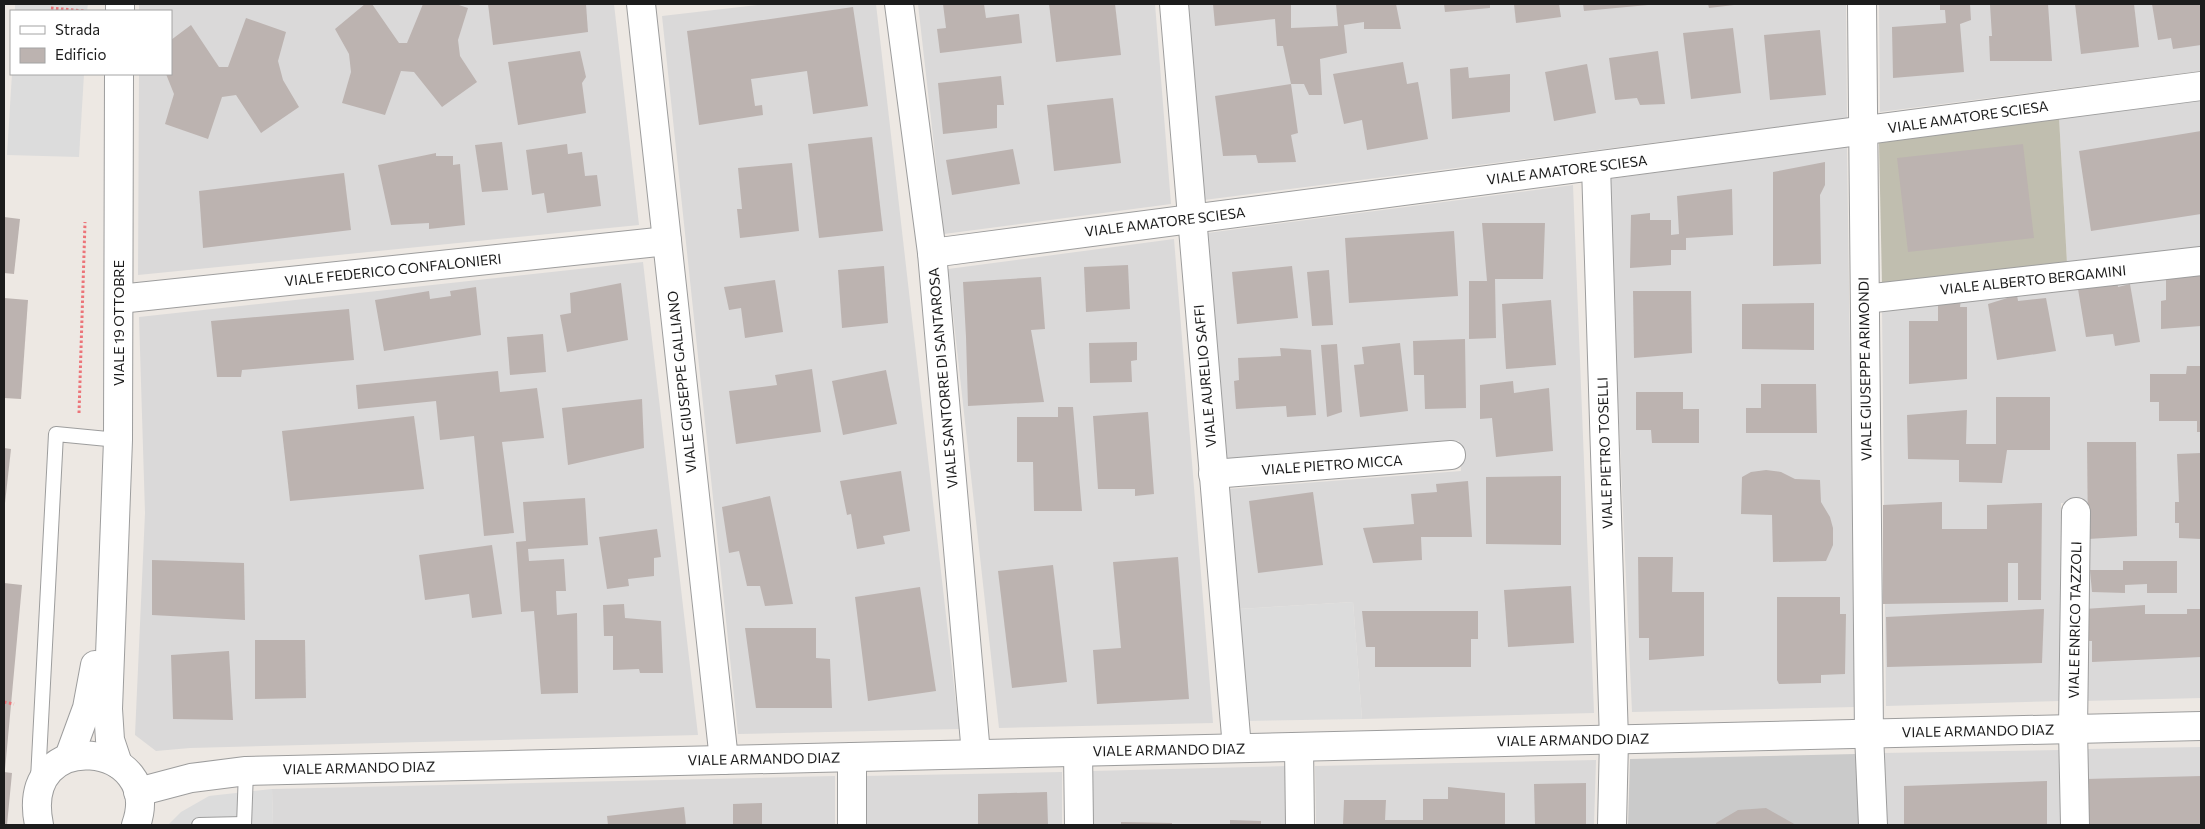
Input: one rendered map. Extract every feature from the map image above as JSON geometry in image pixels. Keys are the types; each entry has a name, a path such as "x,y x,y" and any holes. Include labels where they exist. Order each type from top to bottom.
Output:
{"street":[{"name":"VIALE GIUSEPPE GALLIANO","path":"641,4 724,760"},
{"name":"VIALE SANTORRE DI SANTAROSA","path":"900,4 932,253 976,754"},
{"name":"VIALE AURELIO SAFFI","path":"1174,4 1237,748"},
{"name":"VIALE GIUSEPPE ARIMONDI","path":"1862,4 1869,734 1873,825"},
{"name":"VIALE 19 OTTOBRE","path":"118,764 110,740 108,709 118,440 119,75"},
{"name":"VIALE AMATORE SCIESA","path":"932,253 2201,86"},
{"name":"VIALE PIETRO TOSELLI","path":"1596,166 1614,740 1612,825"},
{"name":"VIALE FEDERICO CONFALONIERI","path":"119,299 667,240"},
{"name":"VIALE ALBERTO BERGAMINI","path":"1865,300 2201,261"},
{"name":"VIALE PIETRO MICCA","path":"1213,474 1450,455"},
{"name":"VIALE ENRICO TAZZOLI","path":"2075,825 2073,729 2076,512"},
{"name":"VIALE 19 OTTOBRE","path":"69,758 87,708 113,573"},
{"name":"VIALE ARMANDO DIAZ","path":"138,792 191,778 246,771 2201,726"},
{"path":"1298,747 1300,825"},
{"path":"1078,752 1079,825"},
{"path":"39,825 36,809 38,793 46,776 56,764 69,758 86,754 104,757 118,764 131,777 138,792 140,808 136,825"},
{"path":"852,757 852,825"}],"lane":[{"path":"38,793 56,434 118,440"},
{"path":"199,825 244,825 246,771"}],"path":[{"path":"51,8 74,10"},
{"path":"78,436 85,221"},
{"path":"4,702 14,704"}],"shaded area":[{"path":"15,4 88,4 87,10 15,10"},
{"path":"139,4 614,4 639,225 138,275 139,75 172,75 172,10 139,10"},
{"path":"766,4 876,4 959,729 738,734 662,16"},
{"path":"918,4 1155,4 1171,204 944,234"},
{"path":"1188,4 1846,4 1847,118 1204,200"},
{"path":"1879,4 2201,4 2201,71 1880,112"},
{"path":"12,75 84,75 79,157 7,155"},
{"path":"2201,98 2201,248 2067,263 2059,117"},
{"path":"2059,117 2067,263 1882,285 1879,142"},
{"path":"1847,147 1855,707 1632,712 1608,179"},
{"path":"1573,185 1594,713 1362,719 1353,602 1238,609 1228,489 1461,471 1459,441 1225,459 1207,233"},
{"path":"1174,239 1213,723 999,728 948,269"},
{"path":"643,262 698,735 190,748 156,751 135,735 145,513 139,317"},
{"path":"2201,267 2201,698 2084,701 2084,503 2061,503 2060,701 1886,706 1882,306"},
{"path":"1353,602 1362,719 1247,721 1238,609"},
{"path":"2201,747 2201,825 2089,825 2087,749"},
{"path":"2061,750 2063,825 1886,825 1882,753"},
{"path":"1856,754 1859,825 1628,825 1630,759"},
{"path":"1596,760 1594,825 1316,825 1315,766"},
{"path":"1287,766 1288,825 1091,825 1091,771"},
{"path":"1062,772 1062,825 864,825 863,776"},
{"path":"835,776 835,825 273,825 272,789"},
{"path":"272,789 273,825 168,825 181,812 209,796"}],"building":[{"path":"365,4 372,4 399,43 407,43 423,4 456,4 468,8 458,40 460,56 477,82 442,107 414,72 401,71 385,115 342,103 351,72 349,54 335,29"},
{"path":"488,4 586,4 588,32 493,45"},
{"path":"943,4 984,4 986,18 1019,14 1022,43 940,53 937,29 946,28"},
{"path":"1049,4 1115,4 1121,55 1056,62"},
{"path":"1213,4 1291,4 1291,28 1338,26 1336,4 1396,4 1401,29 1364,29 1364,22 1344,25 1347,53 1320,59 1322,95 1309,95 1304,84 1291,84 1283,46 1277,46 1275,19 1215,26"},
{"path":"1444,4 1490,4 1490,8 1445,12"},
{"path":"1514,4 1559,4 1561,17 1516,23"},
{"path":"1583,4 1648,4 1648,5 1584,11"},
{"path":"1708,4 1734,4 1734,5 1709,8"},
{"path":"1940,4 1970,4 1971,20 1960,24 1964,72 1893,78 1892,27 1946,23 1945,10 1940,10"},
{"path":"2048,4 2052,61 1990,61 1989,36 1992,36 1990,5"},
{"path":"2075,4 2134,4 2139,47 2081,54"},
{"path":"2152,4 2201,4 2201,45 2173,49 2171,38 2158,40"},
{"path":"853,7 868,106 813,114 807,71 751,79 755,106 762,105 763,115 699,125 687,31"},
{"path":"246,18 286,32 278,61 283,80 299,107 261,133 236,95 222,97 208,139 165,124 174,94 166,75 172,75 172,39 191,25 219,67 228,67"},
{"path":"1733,28 1741,93 1691,99 1683,33"},
{"path":"1820,30 1826,95 1770,100 1764,35"},
{"path":"580,51 586,77 582,83 586,113 518,125 508,62"},
{"path":"1658,51 1665,104 1640,105 1637,98 1615,100 1609,58"},
{"path":"1403,62 1407,84 1418,82 1428,139 1367,150 1362,120 1344,124 1333,74"},
{"path":"1587,64 1596,113 1554,121 1545,72"},
{"path":"1468,67 1469,78 1510,74 1510,112 1452,119 1450,69"},
{"path":"1001,76 1004,105 997,105 997,128 943,134 938,83"},
{"path":"1291,84 1298,133 1291,135 1296,162 1258,163 1256,155 1223,156 1215,96"},
{"path":"1113,98 1121,163 1054,171 1047,105"},
{"path":"2201,131 2201,214 2091,231 2079,151"},
{"path":"872,137 883,231 819,238 808,144"},
{"path":"502,142 508,190 482,192 475,145"},
{"path":"567,144 568,154 582,152 585,176 597,175 601,206 547,213 544,193 532,195 526,150"},
{"path":"2023,144 2034,238 1908,252 1897,158"},
{"path":"1013,149 1020,184 952,195 946,160"},
{"path":"436,153 436,156 453,156 453,165 460,164 465,225 429,229 429,223 391,225 378,165"},
{"path":"1825,162 1825,185 1820,195 1821,264 1773,266 1773,172"},
{"path":"792,163 799,231 740,238 737,209 742,209 738,168"},
{"path":"344,173 351,230 203,248 199,191"},
{"path":"1732,189 1733,235 1686,238 1686,250 1671,250 1671,265 1630,268 1631,215 1650,213 1650,220 1671,220 1671,235 1679,234 1677,196"},
{"path":"4,217 20,219 14,274 4,273"},
{"path":"1482,223 1545,223 1543,279 1495,279 1496,338 1469,339 1469,281 1487,281"},
{"path":"1454,231 1458,296 1349,303 1345,238"},
{"path":"1128,265 1130,309 1086,312 1084,267"},
{"path":"884,266 888,323 842,328 838,270"},
{"path":"1292,266 1298,318 1237,324 1232,272"},
{"path":"2201,269 2201,326 2161,329 2161,301 2166,300 2166,272"},
{"path":"1329,270 1333,325 1312,326 1307,272"},
{"path":"1041,277 1045,329 1031,330 1044,402 968,406 963,282"},
{"path":"2117,279 2118,287 2130,284 2140,342 2115,346 2113,334 2086,337 2078,289"},
{"path":"775,280 783,332 745,338 741,308 729,310 724,287"},
{"path":"621,283 628,340 567,352 560,315 571,313 570,293"},
{"path":"476,287 481,335 384,351 375,300 429,291 430,299 451,296 450,291"},
{"path":"1633,291 1691,291 1692,353 1634,358"},
{"path":"2017,295 2018,301 2046,298 2056,351 1997,360 1988,304"},
{"path":"4,298 28,300 21,399 4,398"},
{"path":"1938,299 1961,299 1960,307 1967,307 1967,379 1909,384 1909,321 1938,321"},
{"path":"1551,300 1556,365 1506,369 1502,304"},
{"path":"1814,303 1814,350 1742,349 1742,304"},
{"path":"349,309 354,360 242,370 241,377 217,377 211,321"},
{"path":"543,334 546,372 510,375 507,337"},
{"path":"1465,339 1466,408 1425,409 1424,375 1414,375 1413,341"},
{"path":"1137,342 1137,360 1131,361 1132,382 1090,383 1089,343"},
{"path":"1400,343 1408,411 1360,417 1354,365 1364,364 1362,347"},
{"path":"1337,344 1342,412 1327,417 1321,345"},
{"path":"1280,348 1311,350 1316,415 1287,417 1286,406 1236,409 1234,381 1239,380 1238,358 1281,356"},
{"path":"2187,366 2201,366 2201,432 2197,432 2197,421 2159,421 2159,402 2150,402 2150,374 2186,374"},
{"path":"812,369 821,432 736,444 729,391 777,385 775,375"},
{"path":"886,370 897,424 843,435 832,381"},
{"path":"498,371 500,392 537,388 544,438 502,442 514,533 484,536 474,436 440,440 436,401 358,409 356,385"},
{"path":"1513,381 1514,393 1549,388 1553,451 1496,457 1492,418 1480,419 1480,385"},
{"path":"1761,384 1816,384 1817,433 1746,433 1746,408 1761,408"},
{"path":"1636,392 1683,392 1683,409 1699,409 1699,443 1652,443 1651,430 1636,430"},
{"path":"1996,397 2050,397 2050,450 2007,450 2002,483 1959,482 1959,460 1908,459 1907,415 1967,410 1966,444 1996,444"},
{"path":"642,399 644,448 568,465 562,408"},
{"path":"1058,407 1073,407 1082,511 1034,511 1033,462 1017,462 1017,417 1058,417"},
{"path":"1148,412 1154,494 1135,496 1135,489 1098,489 1093,416"},
{"path":"414,416 424,489 290,501 282,431"},
{"path":"2087,442 2136,442 2137,536 2088,539"},
{"path":"4,448 11,449 5,503 4,503"},
{"path":"2201,453 2201,539 2179,538 2179,523 2175,523 2175,502 2179,502 2177,454"},
{"path":"1766,470 1781,472 1795,479 1820,480 1821,502 1830,517 1833,528 1833,545 1826,561 1773,562 1772,515 1741,514 1742,477 1751,472"},
{"path":"901,471 910,531 883,536 885,544 857,549 851,514 847,515 840,481"},
{"path":"1561,476 1561,545 1486,544 1486,477"},
{"path":"1468,481 1472,537 1421,537 1422,560 1373,563 1363,528 1414,524 1411,494 1437,492 1436,484"},
{"path":"1313,492 1323,565 1258,573 1249,501"},
{"path":"770,496 793,604 765,606 760,586 747,586 739,551 729,553 722,507"},
{"path":"585,498 588,545 528,549 529,561 564,559 566,591 556,591 557,615 577,613 578,693 541,694 534,611 521,612 516,542 526,541 523,502"},
{"path":"1942,502 1942,529 1987,529 1987,505 2042,503 2041,600 2018,600 2018,563 2008,563 2008,602 1883,604 1883,505"},
{"path":"657,529 661,557 654,558 654,576 628,579 629,586 607,589 599,537"},
{"path":"492,545 502,614 472,618 469,594 425,600 419,555"},
{"path":"1178,557 1189,699 1097,704 1093,650 1121,648 1113,562"},
{"path":"1638,557 1673,557 1672,592 1704,592 1704,656 1649,660 1649,638 1639,638"},
{"path":"152,560 244,563 245,620 152,615"},
{"path":"2123,561 2177,561 2177,593 2147,593 2147,584 2125,585 2125,593 2092,592 2090,570 2123,570"},
{"path":"1053,565 1067,682 1012,688 998,571"},
{"path":"4,583 22,585 5,770 4,770"},
{"path":"1571,586 1574,643 1508,647 1504,590"},
{"path":"920,587 936,691 868,701 855,597"},
{"path":"1777,597 1840,597 1840,614 1846,614 1845,674 1821,675 1821,683 1779,684 1777,680"},
{"path":"624,604 625,618 661,621 663,673 640,673 639,669 613,670 613,636 604,636 603,605"},
{"path":"2145,605 2145,614 2187,614 2187,609 2201,609 2201,657 2092,662 2092,641 2082,641 2084,609"},
{"path":"2044,609 2042,663 1887,667 1886,617"},
{"path":"1362,611 1478,611 1478,639 1471,639 1471,667 1375,667 1375,647 1366,647"},
{"path":"745,628 816,628 816,658 830,659 832,708 756,708"},
{"path":"255,640 305,640 306,698 255,699"},
{"path":"229,651 233,720 173,719 171,655"},
{"path":"4,772 12,773 7,825 4,825"},
{"path":"2201,776 2201,825 2086,825 2086,779"},
{"path":"2047,781 2047,825 1904,825 1904,786"},
{"path":"1586,783 1586,825 1535,825 1534,784"},
{"path":"1448,787 1505,793 1505,825 1343,825 1344,800 1386,800 1385,820 1423,820 1423,799 1448,799"},
{"path":"1047,792 1048,825 978,825 978,794"},
{"path":"762,803 762,825 733,825 733,804"},
{"path":"684,807 686,825 608,825 607,816"},
{"path":"1766,808 1796,825 1716,825 1716,823 1738,810"},
{"path":"1230,820 1261,821 1261,825 1230,825"},
{"path":"1121,822 1172,823 1172,825 1121,825"}]}
